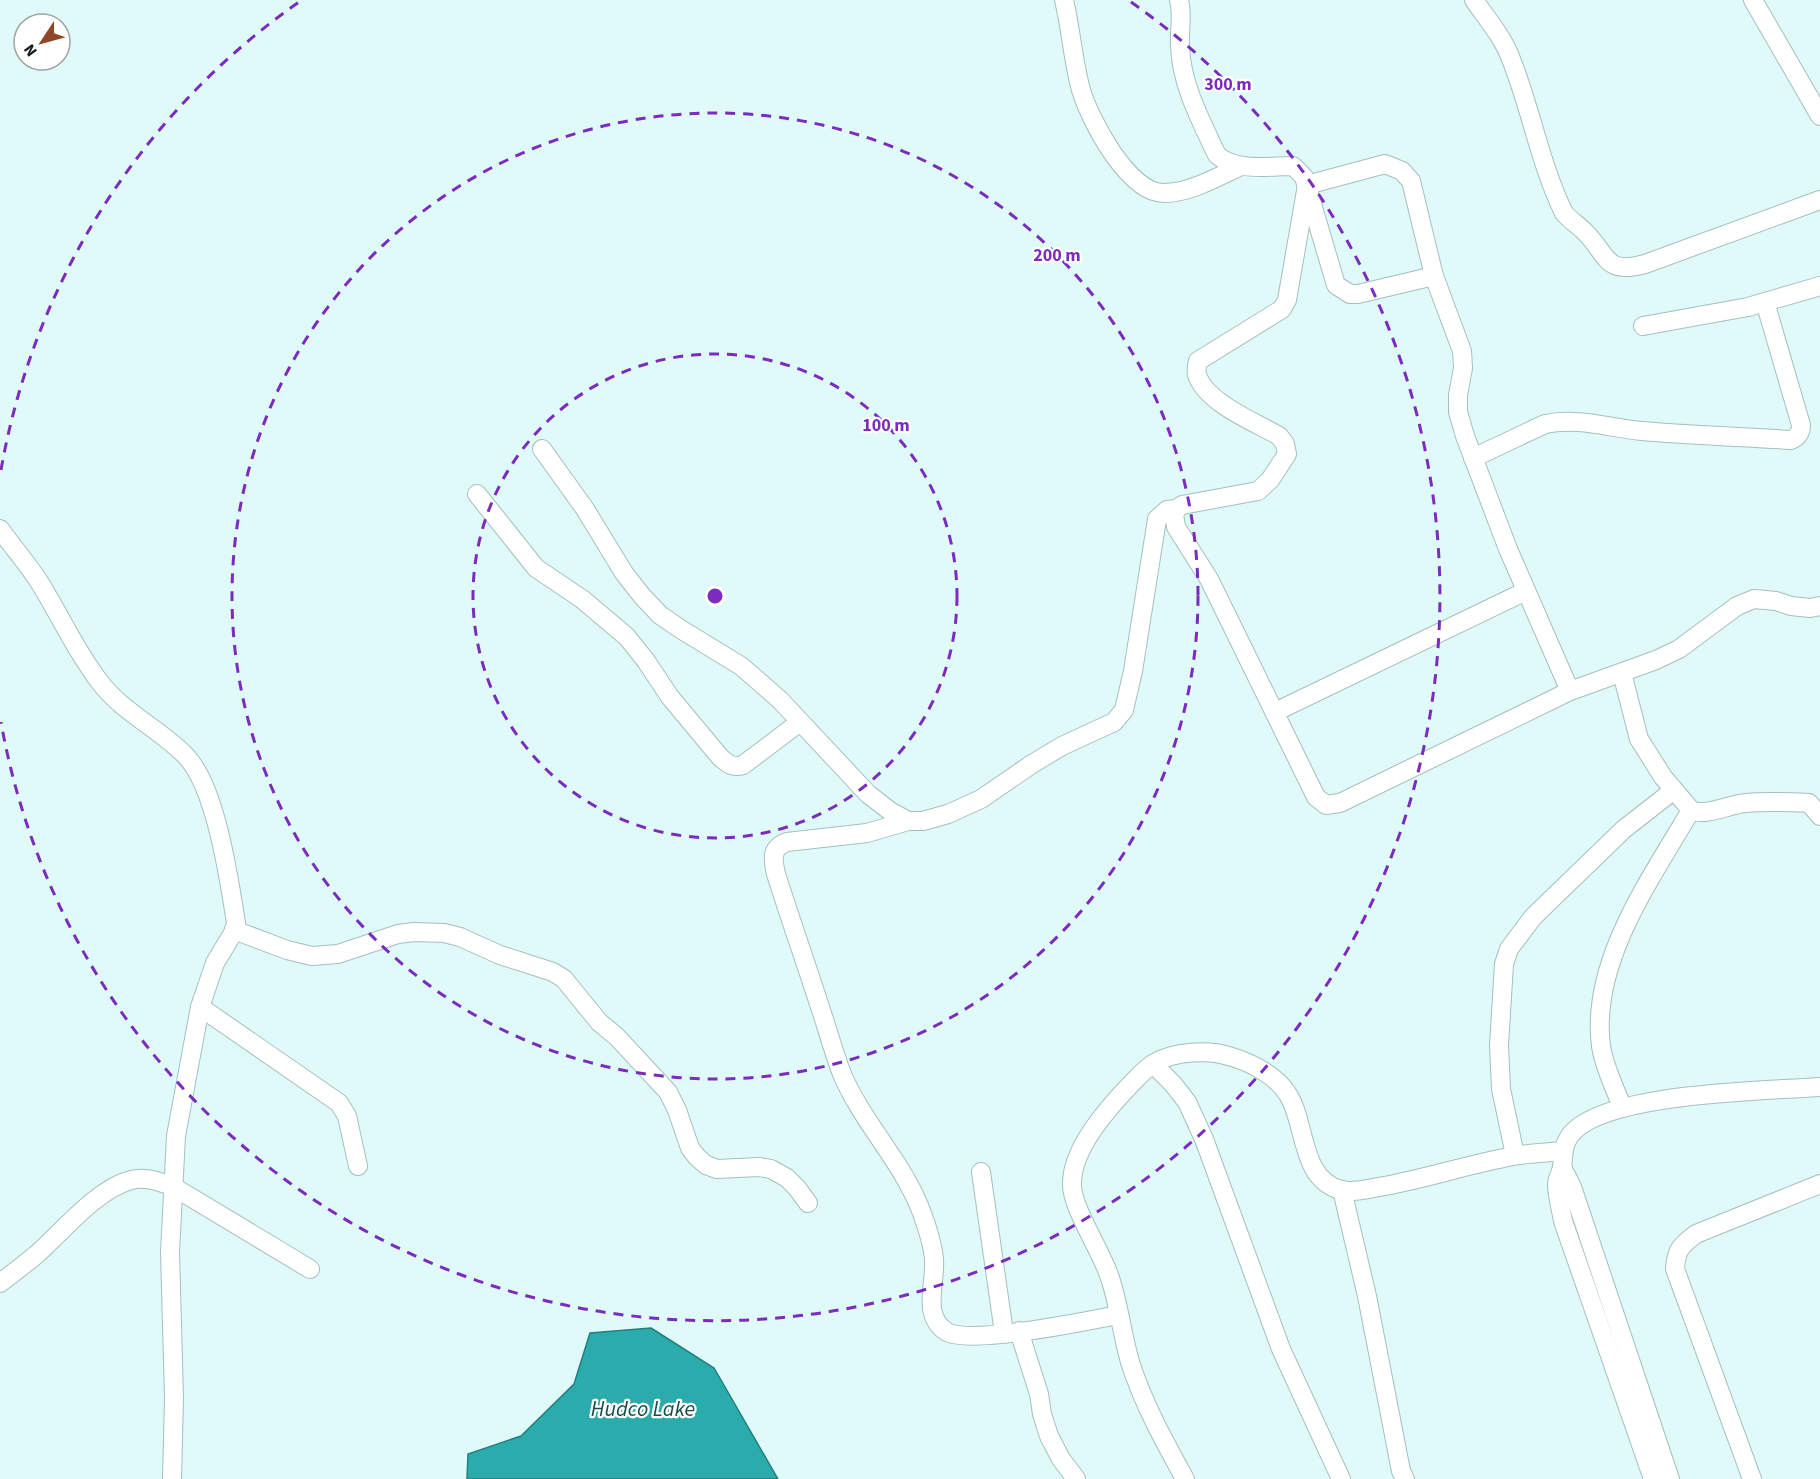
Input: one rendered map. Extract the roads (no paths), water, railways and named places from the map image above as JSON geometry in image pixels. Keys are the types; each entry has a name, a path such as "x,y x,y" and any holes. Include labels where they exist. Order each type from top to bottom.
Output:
{"street":[{"path":"1064,0 1081,90 1105,142 1128,172 1144,186 1161,193 1182,191 1241,166"},
{"path":"1179,0 1182,20 1180,47 1189,92 1217,155 1225,162 1241,166 1293,166 1304,177 1336,285 1343,291 1358,294 1434,276"},
{"path":"1473,0 1501,39 1511,58 1535,137 1564,213 1584,232 1606,260 1616,267 1630,268 1645,264 1820,200"},
{"path":"1753,0 1820,116"},
{"path":"1307,185 1385,164 1402,171 1411,181 1434,276 1462,351 1463,368 1458,395 1458,412 1473,458 1526,591 1570,691"},
{"path":"1118,1315 1051,1328 966,1336 950,1333 942,1328 935,1319 931,1294 935,1262 921,1212 907,1182 859,1107 842,1074 776,874 773,856 777,847 782,844 867,833 908,821 923,821 948,814 981,799 1062,746 1114,722 1124,710 1133,670 1157,519 1167,510 1182,505 1258,491 1270,480 1287,454 1285,444 1279,436 1220,403 1209,394 1196,373 1198,361 1282,309 1287,300 1307,185"},
{"path":"1643,326 1765,302 1820,286"},
{"path":"1473,458 1545,424 1556,422 1573,422 1639,431 1791,440 1796,438 1801,431 1801,425 1765,302"},
{"path":"542,448 585,509 624,573 660,615 741,666 780,700 868,795 908,821"},
{"path":"477,494 536,568 582,598 627,638 646,661 670,697 729,765 736,767 743,765 800,722"},
{"path":"1177,508 1174,514 1176,527 1209,579 1316,797 1326,805 1340,803 1570,691 1656,660 1679,648 1737,606 1754,600 1776,601 1791,606 1810,608 1820,606"},
{"path":"0,529 37,579 87,666 100,684 119,703 184,755 195,767 204,784 224,852 236,923 215,963 200,1007 176,1136 170,1252 174,1398 172,1479"},
{"path":"1275,712 1526,591"},
{"path":"1622,673 1639,739 1650,758 1691,810 1696,813 1705,813 1746,802 1809,803 1820,816"},
{"path":"1515,1155 1501,1089 1500,1068 1500,1007 1504,964 1509,950 1533,917 1624,829 1674,790"},
{"path":"1622,1107 1601,1047 1600,1016 1603,989 1618,942 1643,893 1691,810"},
{"path":"234,930 287,950 312,956 338,954 398,934 444,933 553,972 564,979 599,1022 617,1037 668,1092 690,1148 697,1157 706,1165 717,1169 759,1167 771,1169 787,1178 798,1188 808,1203"},
{"path":"200,1007 339,1103 347,1116 358,1166"},
{"path":"1185,1479 1139,1389 1110,1277 1075,1200 1072,1185 1074,1168 1095,1126 1132,1083 1153,1064 1171,1056 1206,1053 1232,1056 1258,1068 1278,1082 1290,1098 1308,1156 1317,1172 1324,1182 1342,1190 1352,1191 1408,1182 1515,1155 1562,1159"},
{"path":"1153,1064 1187,1102 1204,1140 1281,1349 1341,1479"},
{"path":"1653,1479 1563,1221 1557,1183 1570,1135 1587,1120 1622,1107 1704,1096 1820,1087"},
{"path":"1562,1159 1670,1479"},
{"path":"981,1172 1012,1332 1039,1394 1049,1436 1061,1459 1076,1479"},
{"path":"0,1283 84,1210 117,1185 133,1179 149,1179 172,1186 310,1269"},
{"path":"1752,1479 1675,1269 1676,1257 1682,1244 1696,1234 1820,1184"},
{"path":"1342,1190 1367,1296 1404,1479"}],"water":[{"name":"Hudco Lake","path":"651,1328 714,1368 778,1479 467,1479 468,1454 521,1436 574,1384 590,1333"}]}
